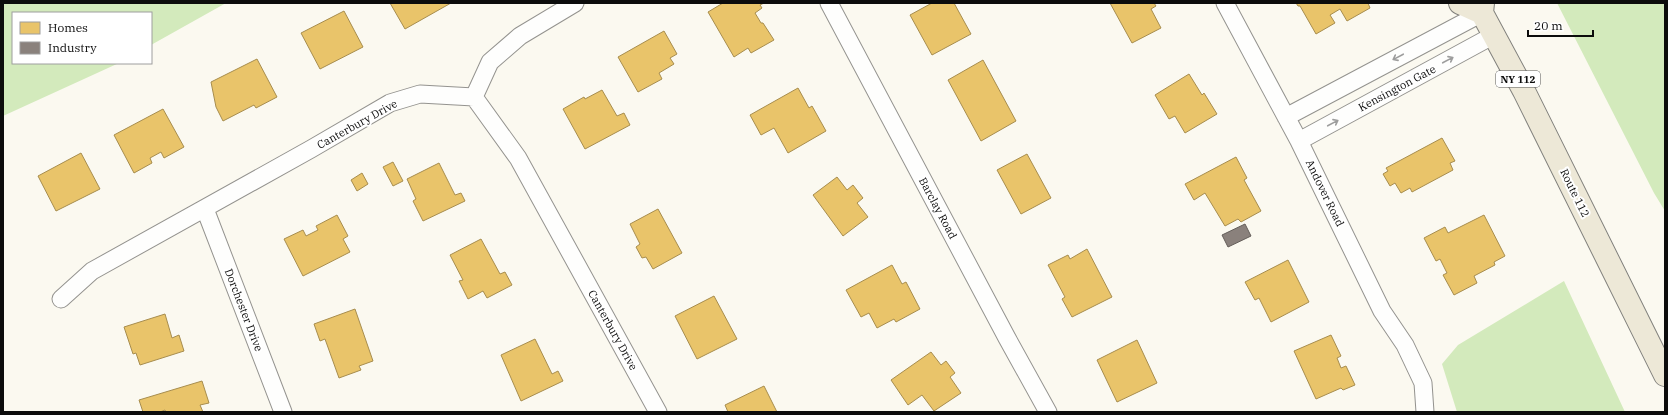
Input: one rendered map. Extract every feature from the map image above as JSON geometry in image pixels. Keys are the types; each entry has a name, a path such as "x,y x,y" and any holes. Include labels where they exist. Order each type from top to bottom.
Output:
{"main road":[{"path":"1460,3 1483,8"},
{"name":"Route 112","path":"1483,8 1494,35 1524,91 1665,375"},
{"path":"1646,335 1665,346"}],"street":[{"path":"474,97 490,62 520,36 575,3"},
{"name":"Barclay Road","path":"829,3 1003,331 1048,412"},
{"name":"Andover Road","path":"1225,3 1299,141 1382,311 1406,345 1423,383 1425,412"},
{"path":"1286,116 1483,8"},
{"name":"Kensington Gate","path":"1299,141 1494,35"},
{"name":"Canterbury Drive","path":"61,299 92,271 390,103 420,94 474,97 518,158 658,412"},
{"name":"Dorchester Drive","path":"205,208 283,412"}],"green space":[{"path":"3,3 226,3 152,44 152,12 12,12 12,64 117,64 3,116"},
{"path":"1557,3 1665,3 1665,211 1654,193"},
{"path":"1564,281 1625,412 1457,412 1442,364 1458,345"}],"building: Homes":[{"path":"390,3 451,3 405,29"},
{"path":"723,3 764,3 760,5 762,8 755,13 774,40 751,53 748,48 734,57 708,12"},
{"path":"932,3 954,3 971,34 932,55 910,15"},
{"path":"1110,3 1154,3 1156,6 1151,9 1161,28 1132,43"},
{"path":"1296,3 1368,3 1370,8 1347,21 1340,9 1330,15 1335,23 1316,34 1300,6"},
{"path":"344,11 363,47 320,69 301,33"},
{"path":"664,31 677,54 670,58 674,64 659,73 662,79 638,92 618,57"},
{"path":"257,59 277,97 256,108 254,105 223,121 216,107 211,82"},
{"path":"983,60 1016,121 981,141 948,80"},
{"path":"1189,74 1202,95 1204,93 1217,114 1185,133 1175,116 1169,119 1155,95"},
{"path":"798,88 809,108 812,106 826,131 788,153 774,128 761,135 750,115"},
{"path":"602,90 617,116 624,113 630,125 585,149 563,109 584,97 585,99"},
{"path":"163,109 184,147 164,158 161,152 150,158 152,163 134,173 114,135"},
{"path":"1442,138 1455,161 1450,163 1453,170 1412,192 1410,188 1401,193 1395,183 1390,186 1383,174 1388,171 1386,168"},
{"path":"81,153 100,189 56,211 38,176"},
{"path":"1027,154 1051,198 1021,214 997,170"},
{"path":"1236,157 1247,178 1244,180 1261,211 1241,222 1238,219 1225,226 1205,193 1194,200 1185,184"},
{"path":"393,162 403,181 393,186 383,167"},
{"path":"439,163 455,195 461,193 465,201 423,221 413,201 416,199 407,179"},
{"path":"362,173 368,184 357,191 351,180"},
{"path":"837,177 847,190 853,185 863,198 857,203 868,217 843,236 813,195"},
{"path":"658,209 682,253 653,269 646,257 642,258 636,247 640,244 630,224"},
{"path":"337,215 348,236 343,239 350,252 303,276 284,239 303,230 306,236 318,230 316,226"},
{"path":"1484,215 1505,256 1494,262 1495,265 1474,276 1477,283 1454,295 1443,275 1447,273 1440,259 1436,261 1424,238 1445,227 1448,233"},
{"path":"481,239 500,274 505,272 512,285 487,298 483,291 468,299 459,281 463,280 450,255"},
{"path":"1087,249 1112,297 1072,317 1062,299 1065,297 1048,265 1068,255 1070,259"},
{"path":"1288,260 1309,302 1271,322 1259,298 1255,300 1245,282"},
{"path":"892,265 902,284 906,282 920,309 896,322 894,319 877,328 869,313 861,317 846,290"},
{"path":"714,296 737,339 697,359 675,316"},
{"path":"355,309 373,361 359,366 361,370 339,378 325,339 320,341 314,324"},
{"path":"165,314 172,338 179,335 184,351 140,365 136,353 133,354 124,327"},
{"path":"1331,335 1341,356 1337,358 1341,368 1346,366 1355,385 1343,390 1341,388 1316,399 1294,351"},
{"path":"535,339 552,374 558,371 563,381 521,401 501,355"},
{"path":"1137,340 1157,383 1117,402 1097,360"},
{"path":"931,352 941,365 946,361 955,373 950,377 961,393 934,411 922,395 908,405 891,380"},
{"path":"202,381 209,403 200,405 203,412 166,412 165,410 160,412 143,412 139,400"},
{"path":"764,386 777,412 728,412 725,405"}],"building: Industry":[{"path":"1245,224 1251,236 1228,247 1222,235"}]}
